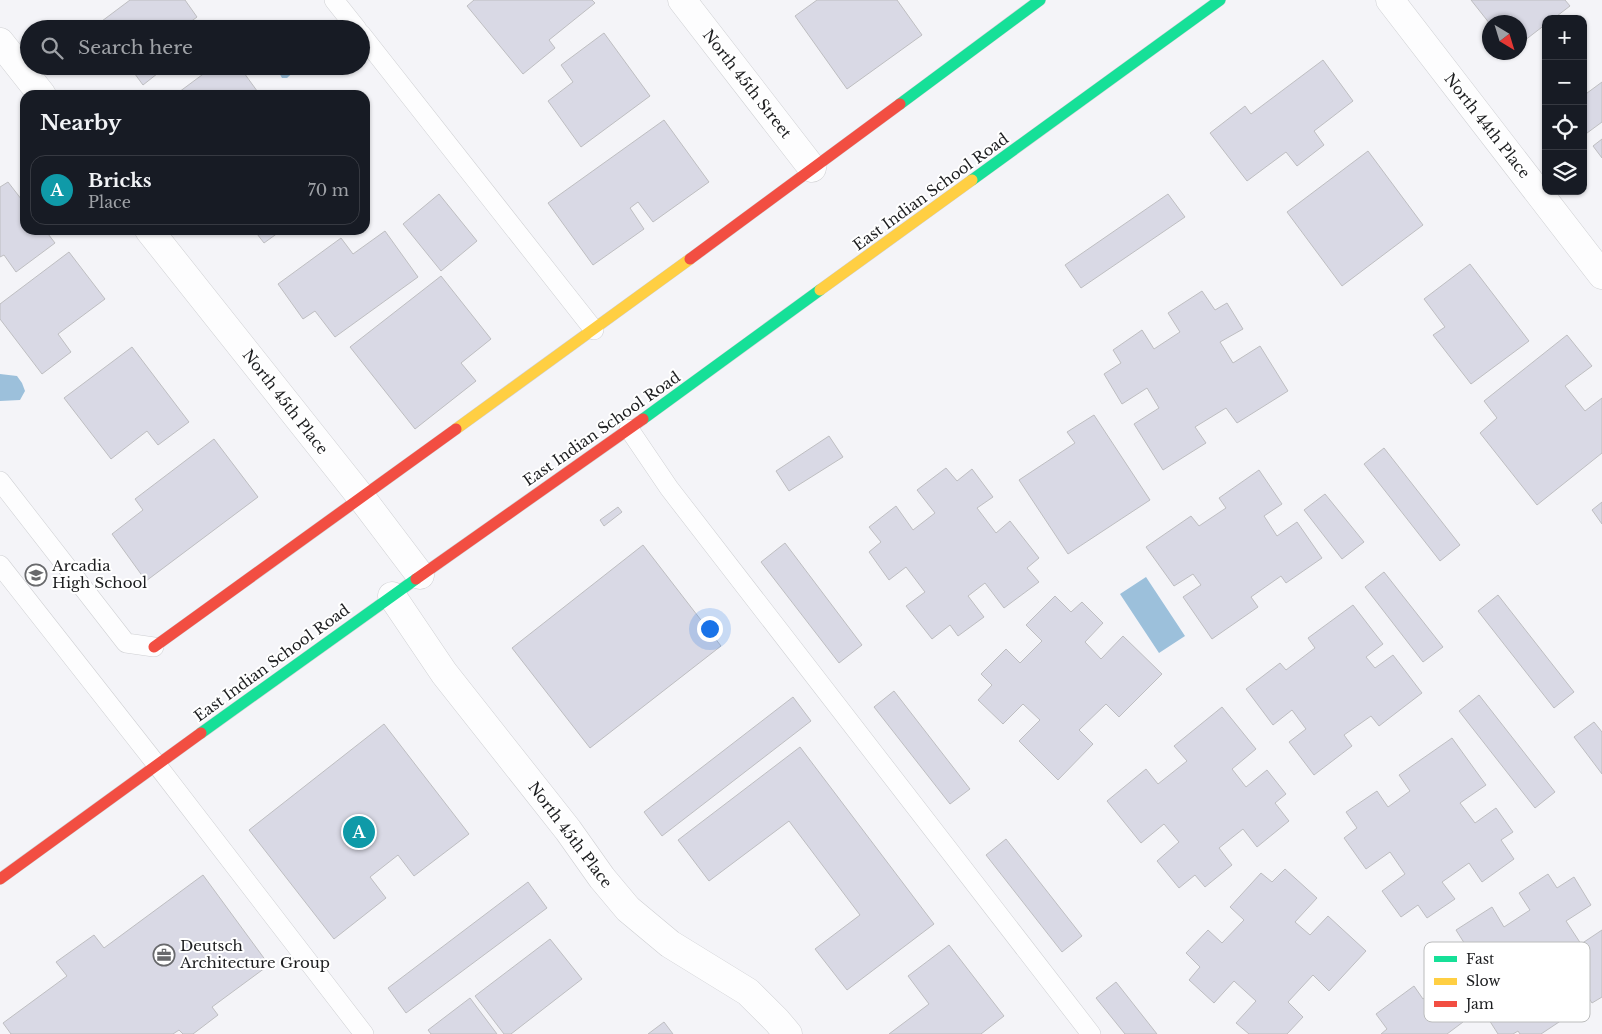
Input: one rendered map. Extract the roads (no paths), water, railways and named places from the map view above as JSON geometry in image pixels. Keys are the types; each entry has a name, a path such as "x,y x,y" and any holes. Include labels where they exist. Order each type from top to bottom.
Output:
{"main road":[{"path":"154,647 594,330 1040,0"},
{"name":"East Indian School Road","path":"0,879 420,575 629,429 1220,0"}],"street":[{"name":"North 45th Street","path":"682,0 812,168"},
{"name":"North 44th Place","path":"1390,0 1602,275"},
{"path":"0,42 20,67"},
{"path":"26,75 38,90"},
{"name":"North 45th Place","path":"153,235 361,497 420,575"},
{"name":"North 45th Place","path":"392,596 444,673 628,909 670,944 748,992 788,1034"}],"lane":[{"path":"334,0 350,20"},
{"path":"370,45 594,330"},
{"path":"629,429 669,488 1091,1034"},
{"path":"0,481 126,643 154,647"},
{"path":"0,565 157,764 364,1034"}],"water":[{"path":"280,75 290,75 287,78 282,78"},
{"path":"0,374 17,376 25,391 20,400 0,401"},
{"path":"1146,577 1185,636 1159,653 1120,594"}],"place":[{"name":"Arcadia High School","path":"36,575"},
{"name":"Bricks","path":"359,832"},
{"name":"Deutsch Architecture Group","path":"164,955"}]}
